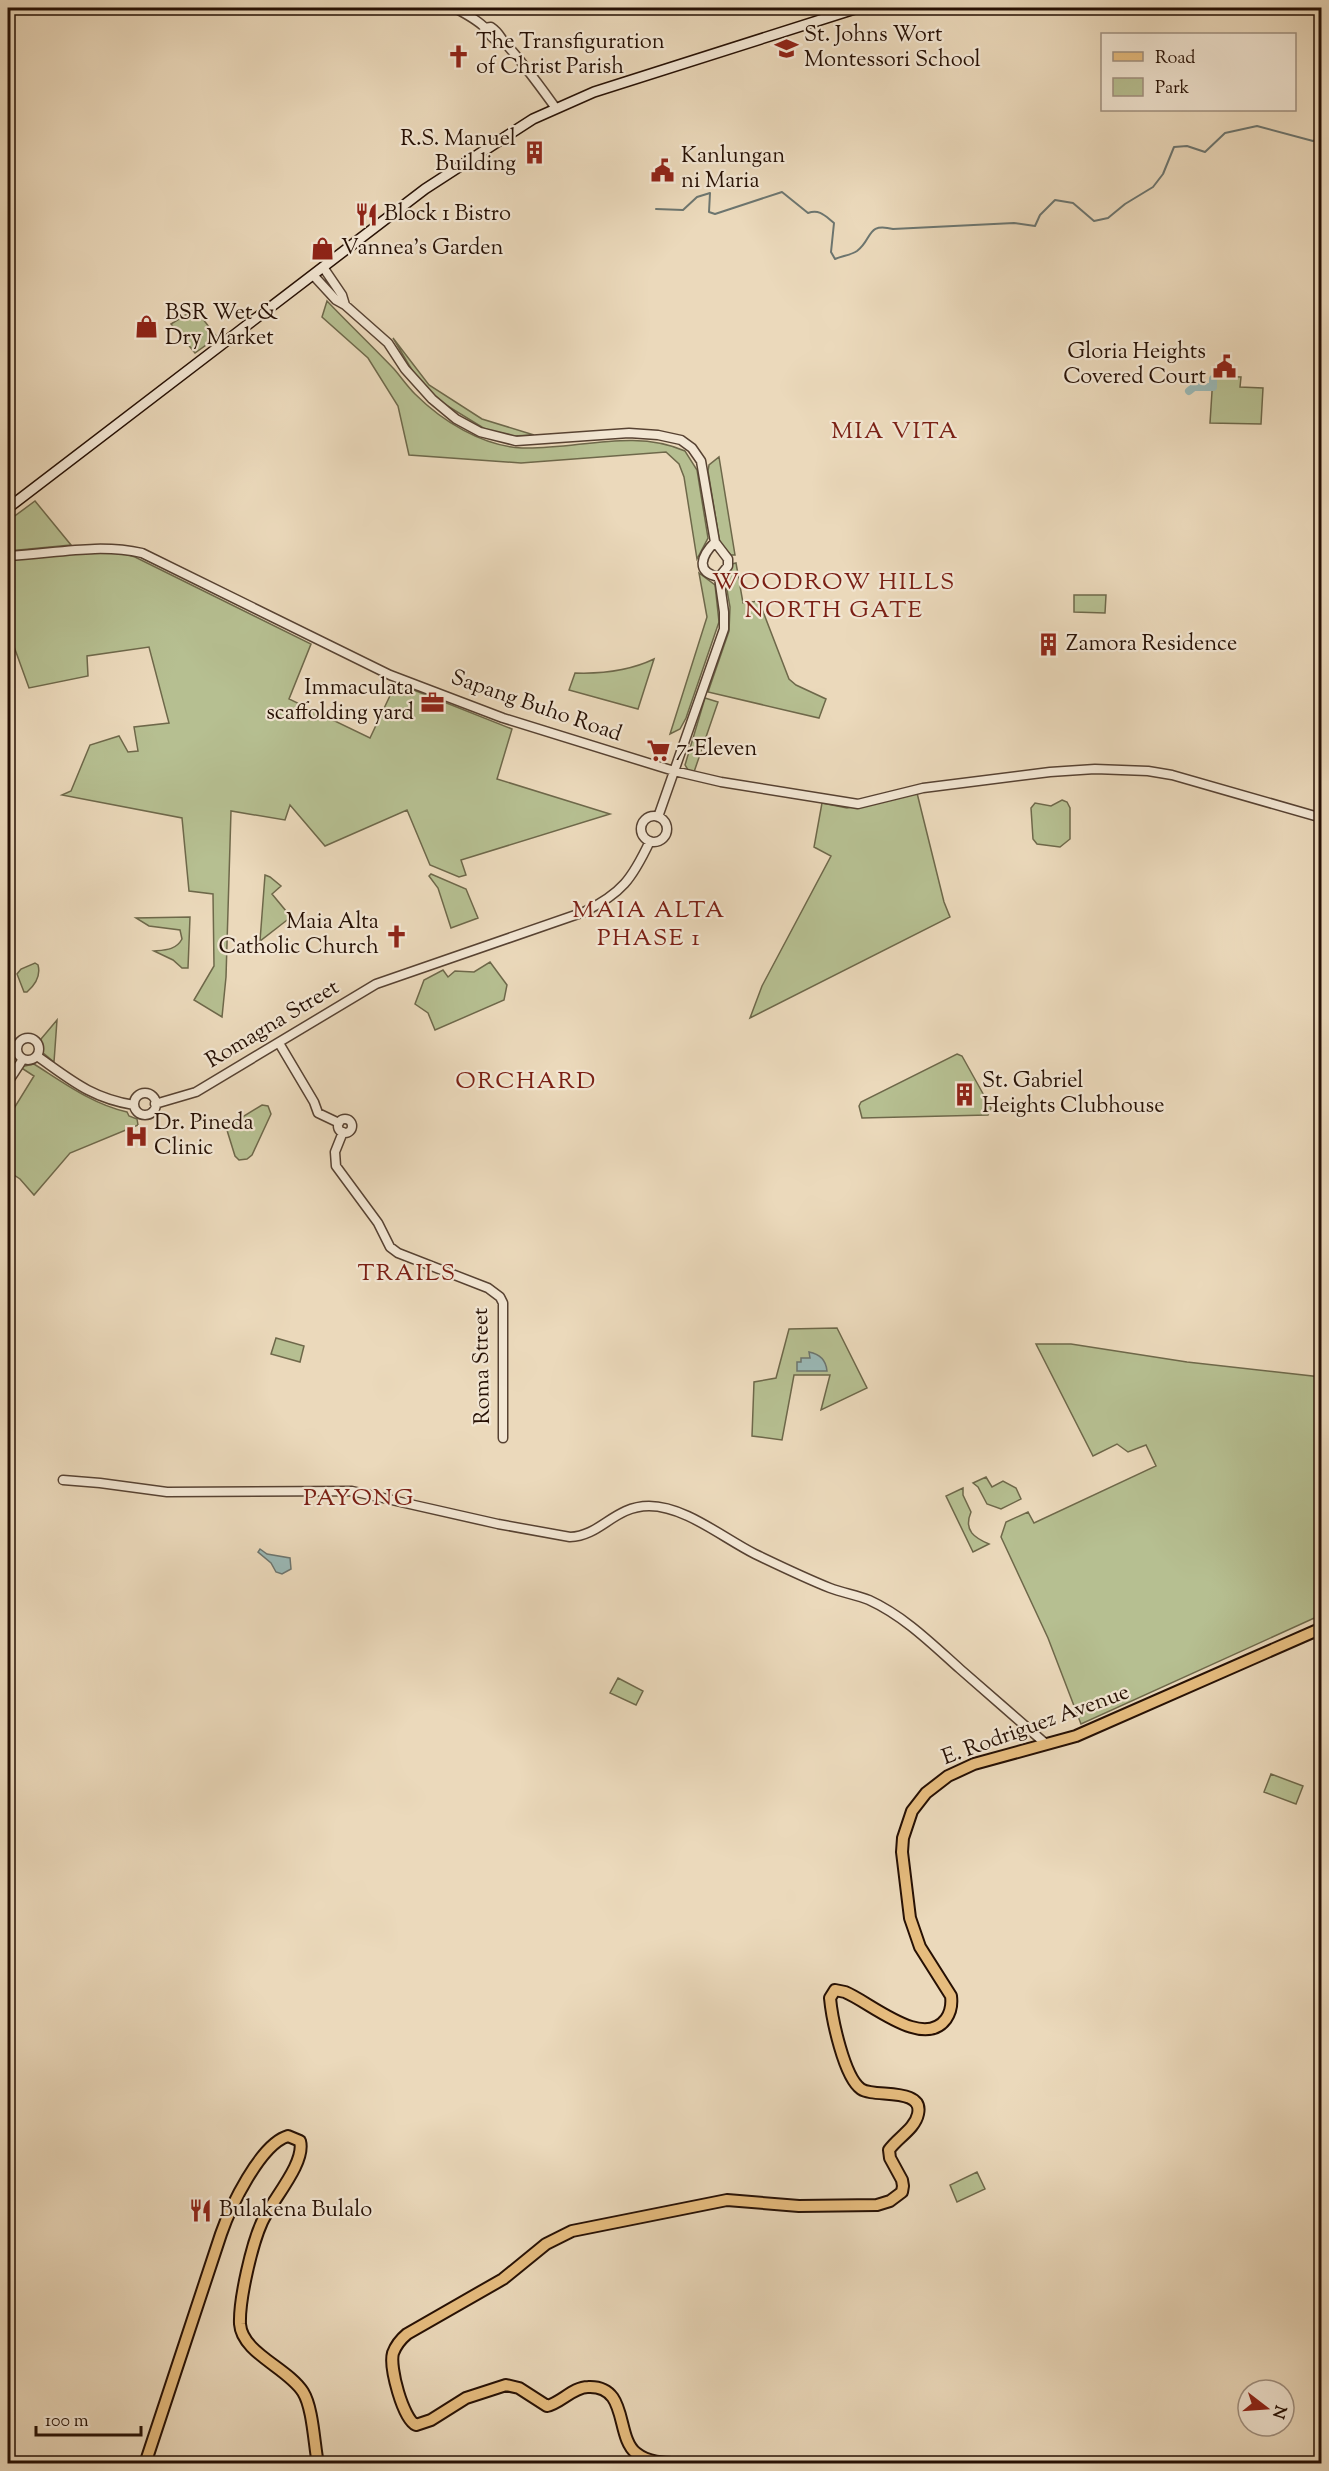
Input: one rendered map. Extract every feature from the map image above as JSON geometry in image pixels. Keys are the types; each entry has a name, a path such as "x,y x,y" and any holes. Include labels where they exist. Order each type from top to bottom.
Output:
{"main road":[{"path":"8,508 425,189 517,129 555,107 594,92 858,8"},
{"name":"E. Rodriguez Avenue","path":"694,2463 653,2461 634,2452 616,2403 605,2390 594,2387 583,2387 547,2406 519,2388 498,2387 466,2398 431,2420 416,2425 410,2421 394,2376 393,2355 407,2334 503,2280 546,2244 572,2230 727,2200 799,2206 877,2205 897,2198 902,2192 902,2180 890,2158 890,2150 912,2125 919,2113 918,2108 915,2102 905,2096 871,2094 857,2086 848,2070 830,1998 835,1990 845,1992 891,2018 918,2030 933,2028 944,2022 949,2014 951,1996 926,1960 910,1918 902,1852 905,1826 916,1803 948,1776 995,1757 1076,1736 1322,1628"},
{"path":"146,2463 220,2234 234,2199 268,2151 280,2139 288,2136 300,2141 302,2150 262,2222 254,2244 242,2299 240,2324 241,2333 248,2344 293,2379 303,2391 318,2463"}],"street":[{"path":"455,8 484,28 487,34 496,41 503,42 524,63 555,107"},
{"path":"324,267 342,295 345,305"},
{"path":"313,275 336,300 345,305 388,343 405,369 432,399 456,419 480,432 516,441 629,433 658,435 681,440 692,448 701,461 715,542 728,559 728,566 719,577 724,629 658,817"},
{"path":"715,542 703,555 702,562 705,570 719,577"},
{"name":"Sapang Buho Road","path":"8,556 87,548 120,548 142,553 390,675 503,717 674,771 720,782 858,804 923,788 1050,772 1095,769 1148,771 1172,774 1322,819"},
{"path":"658,817 666,826 665,834 658,840 650,841 644,836 641,825 646,818 658,817"},
{"name":"Romagna Street","path":"155,1104 196,1092 376,984 584,912 603,902 631,878 650,841"},
{"path":"28,1037 36,1041 39,1046 37,1056 31,1060 23,1059 18,1054 17,1047 20,1041 28,1037"},
{"name":"Roma Street","path":"279,1043 314,1102 318,1113 339,1123 339,1129 343,1132 334,1152 336,1166 378,1222 390,1247 398,1253 488,1288 500,1297 503,1304 503,1438"},
{"path":"37,1056 88,1092 111,1101 134,1105"},
{"path":"8,1082 23,1059"},
{"path":"144,1093 152,1096 155,1104 151,1113 144,1114 136,1110 134,1105 135,1098 144,1093"},
{"path":"63,1480 167,1492 352,1491 498,1524 570,1537 581,1536 624,1509 647,1506 669,1508 689,1515 712,1531 757,1555 832,1589 869,1600 894,1615 924,1637 1046,1744"}],"green space":[{"path":"327,301 394,369 412,391 437,414 492,443 522,448 542,448 625,440 665,444 685,451 697,470 708,538 697,559 684,477 679,464 666,452 521,463 409,455 398,406 368,358 322,317"},
{"path":"195,309 217,337 195,353 171,324"},
{"path":"393,338 429,385 482,419 534,435 513,436 485,429 441,402 419,382"},
{"path":"1213,376 1241,377 1240,387 1263,388 1261,424 1210,423"},
{"path":"719,457 735,555 731,555 720,544 708,471 709,465"},
{"path":"35,501 71,545 8,551 8,521"},
{"path":"85,551 119,552 135,557 311,644 289,699 370,738 396,683 512,729 497,779 610,814 461,860 466,875 459,877 430,865 407,810 325,846 290,805 285,820 231,811 226,977 222,1017 194,1000 214,966 213,894 189,891 182,818 62,795 71,791 90,745 119,736 128,752 138,751 134,727 169,723 149,647 87,656 88,676 29,688 8,630 8,560"},
{"path":"736,563 743,603 759,601 789,679 796,685 826,699 819,718 708,692 729,631 730,607 725,579 732,564"},
{"path":"699,573 715,585 719,622 686,718 680,729 670,734 707,617"},
{"path":"1074,595 1106,595 1105,613 1074,612"},
{"path":"654,659 638,709 569,690 575,673 616,671"},
{"path":"705,698 718,702 694,772 688,770 685,765"},
{"path":"917,793 944,902 950,917 750,1018 762,986 831,856 814,847 822,803 847,808"},
{"path":"1062,800 1067,802 1070,808 1070,839 1060,847 1037,844 1033,839 1031,808 1035,803 1051,806"},
{"path":"431,874 466,889 478,918 451,928 438,888 429,876"},
{"path":"265,875 281,886 272,894 291,917 260,941"},
{"path":"190,917 188,968 182,968 173,960 154,951 167,950 177,945 182,939 180,930 149,926 136,918"},
{"path":"490,962 507,985 504,1000 435,1030 428,1013 415,1004 424,980 443,970 448,977 455,971 474,972"},
{"path":"35,963 39,969 37,980 27,992 24,992 17,974 21,969"},
{"path":"57,1020 54,1062 42,1052 41,1039"},
{"path":"957,1054 962,1056 991,1108 988,1115 862,1118 859,1106 861,1102"},
{"path":"34,1064 90,1098 127,1112 129,1116 137,1119 138,1125 70,1153 34,1195 20,1179 8,1171 8,1118 34,1076 20,1067"},
{"path":"262,1105 268,1106 271,1114 252,1155 247,1159 239,1160 235,1156 226,1127"},
{"path":"837,1328 867,1388 821,1410 830,1375 794,1375 782,1440 752,1436 754,1382 776,1378 789,1329"},
{"path":"276,1338 304,1346 300,1362 271,1354"},
{"path":"1036,1344 1071,1344 1187,1362 1321,1377 1321,1615 1081,1724 1048,1638 1001,1537 1006,1522 1028,1512 1034,1523 1156,1466 1146,1445 1128,1452 1117,1444 1093,1456"},
{"path":"986,1477 992,1487 1003,1481 1016,1488 1021,1499 1001,1509 987,1504 978,1487 973,1483"},
{"path":"963,1488 963,1495 971,1512 969,1529 979,1539 989,1544 973,1552 946,1496"},
{"path":"618,1678 643,1691 636,1705 610,1693"},
{"path":"1271,1774 1303,1786 1296,1804 1264,1792"},
{"path":"977,2172 985,2189 957,2202 950,2185"}],"water":[{"path":"809,1352 822,1358 827,1371 797,1371 797,1362 801,1362 801,1358 810,1358"},
{"path":"260,1549 267,1554 290,1558 291,1569 282,1574 276,1572 271,1563 258,1552"}],"waterway":[{"path":"656,209 683,210 697,197 710,193 709,212 715,214 782,192 808,213 819,213 834,223 831,252 835,259 857,251 874,230 884,227 893,229 1014,223 1035,226 1040,215 1055,200 1073,203 1094,221 1108,218 1125,204 1153,187 1163,174 1174,147 1187,146 1205,152 1225,133 1257,126 1313,141 1322,137"},
{"path":"1189,391 1194,387 1213,387 1213,379"}],"place":[{"name":"St. Johns Wort Montessori School","path":"786,49"},
{"name":"The Transfiguration of Christ Parish","path":"458,56"},
{"name":"R.S. Manuel Building","path":"534,153"},
{"name":"Kanlungan ni Maria","path":"663,170"},
{"name":"Block 1 Bistro","path":"366,215"},
{"name":"Vannea's Garden","path":"323,249"},
{"name":"BSR Wet & Dry Market","path":"147,327"},
{"name":"Gloria Heights Covered Court","path":"1224,366"},
{"name":"Zamora Residence","path":"1048,645"},
{"name":"Immaculata scaffolding yard","path":"432,702"},
{"name":"7-Eleven","path":"658,750"},
{"name":"Maia Alta Catholic Church","path":"397,936"},
{"name":"St. Gabriel Heights Clubhouse","path":"964,1095"},
{"name":"Dr. Pineda Clinic","path":"136,1137"},
{"name":"Bulakena Bulalo","path":"201,2211"}],"district":[{"name":"MIA VITA","path":"895,432"},
{"name":"WOODROW HILLS NORTH GATE","path":"834,597"},
{"name":"MAIA ALTA PHASE 1","path":"649,925"},
{"name":"ORCHARD","path":"526,1082"},
{"name":"TRAILS","path":"407,1274"},
{"name":"PAYONG","path":"359,1499"}]}
